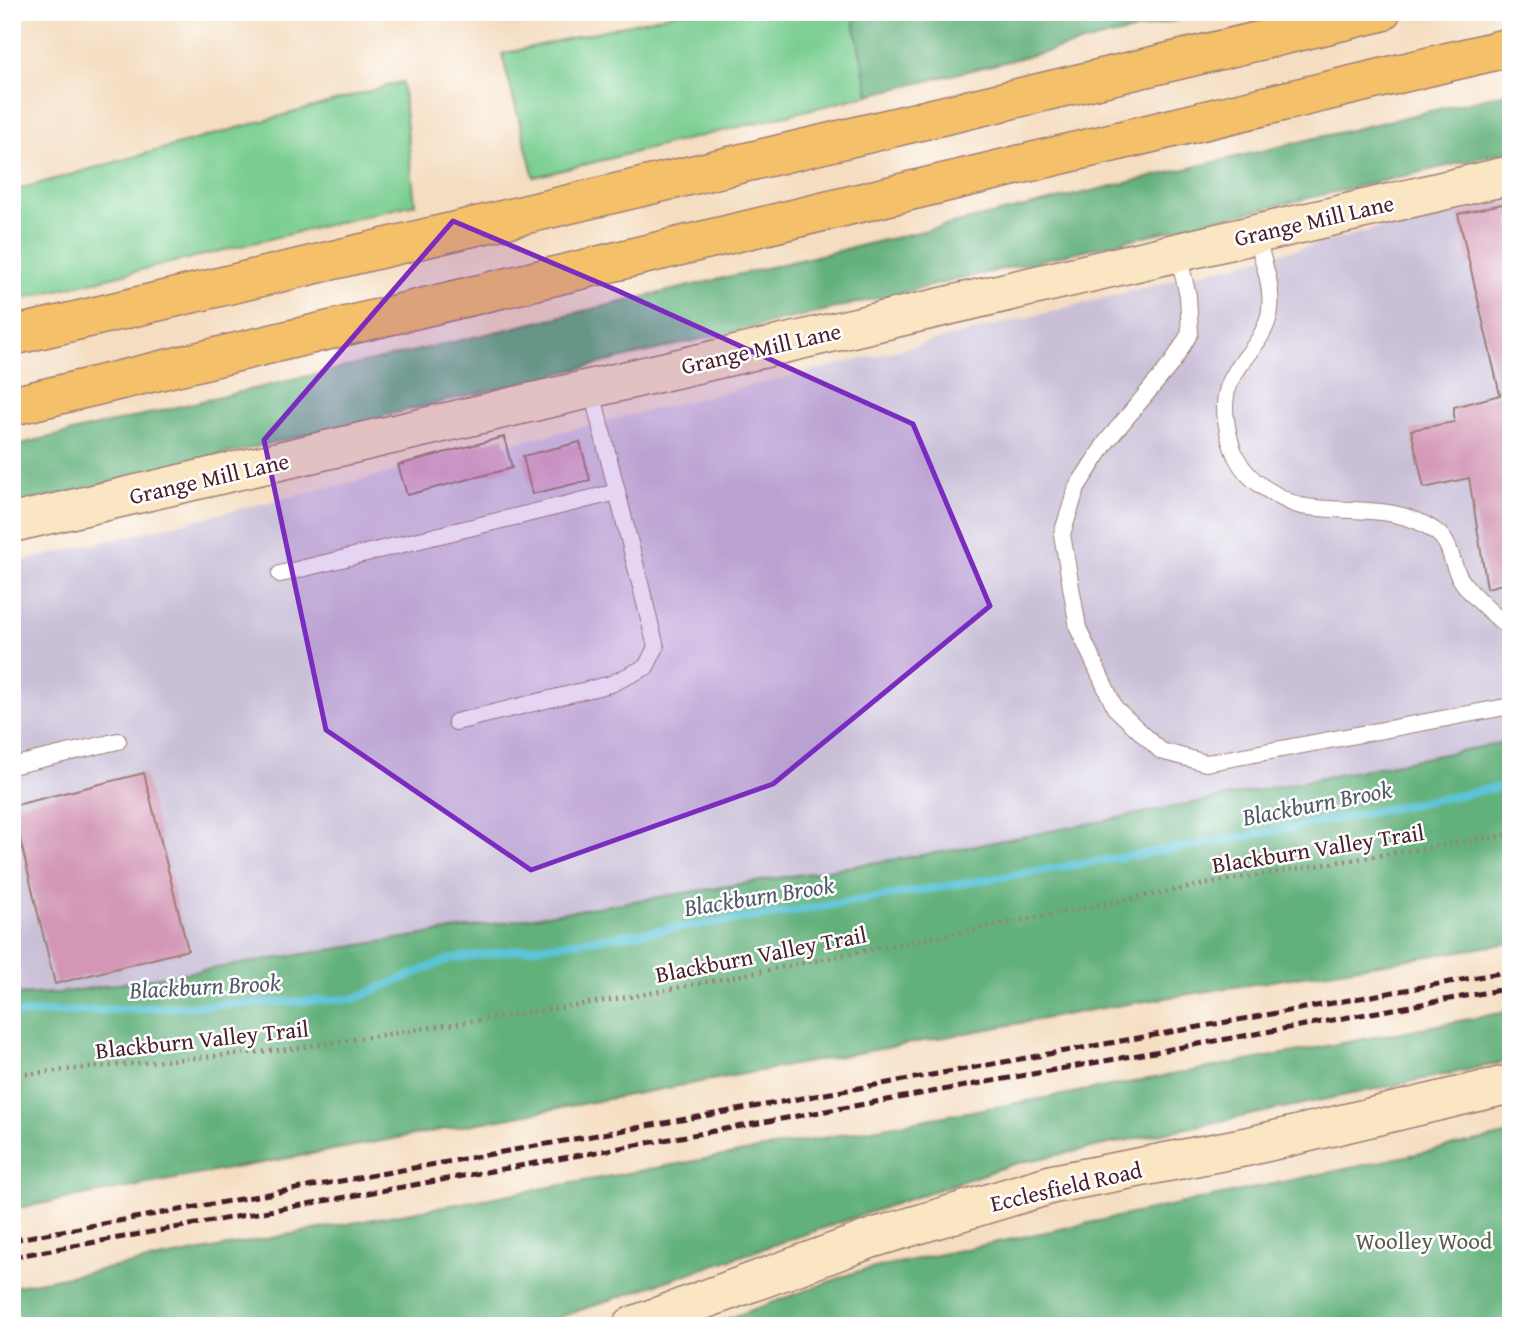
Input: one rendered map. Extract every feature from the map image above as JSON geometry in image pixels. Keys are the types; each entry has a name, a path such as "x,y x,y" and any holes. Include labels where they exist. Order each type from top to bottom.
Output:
{"highway":[{"path":"12,336 1381,12"},
{"path":"12,406 1511,47"}],"street":[{"name":"Grange Mill Lane","path":"12,523 1511,174"},
{"name":"Ecclesfield Road","path":"632,1326 873,1238 1054,1184 1250,1146 1511,1084"}],"lane":[{"path":"1255,233 1268,279 1269,314 1260,339 1232,374 1225,398 1228,433 1240,466 1258,483 1299,505 1394,514 1420,522 1437,532 1448,545 1462,581 1511,630"},
{"path":"1178,251 1188,296 1189,333 1172,363 1107,441 1077,487 1062,534 1078,628 1115,708 1161,751 1206,763 1511,706"},
{"path":"456,722 611,684 646,667 656,647 591,388"},
{"path":"280,574 617,492"},
{"path":"12,766 118,741"}],"path":[{"name":"Blackburn Valley Trail","path":"12,1074 291,1049 635,996 1222,881 1511,834"},
{"path":"1489,1326 1511,1318"}],"highlighted area":[{"path":"453,221 614,289 913,424 990,606 773,784 531,870 326,730 264,440"}],"shaded area":[{"path":"1511,195 1511,741 953,850 60,993 12,995 12,564 891,352"}],"green space":[{"path":"682,12 852,12 869,95 534,177 502,54"},
{"path":"852,12 1210,12 869,95"},
{"path":"402,82 415,204 12,301 12,191"},
{"path":"1511,92 1511,151 689,342 12,506 12,446"},
{"path":"1511,741 1511,943 1102,1008 12,1209 12,995 60,993 953,850"},
{"path":"1511,1011 1511,1061 1013,1164 533,1326 12,1326 12,1287"},
{"name":"Woolley Wood","path":"1511,1134 1511,1326 708,1326 856,1272"}],"building":[{"path":"1511,202 1511,582 1487,588 1469,478 1424,488 1411,430 1454,422 1454,407 1500,395 1458,214"},
{"path":"504,437 512,468 407,495 398,465"},
{"path":"580,442 590,480 532,494 523,456"},
{"path":"144,773 188,950 55,984 12,806"}],"waterway":[{"name":"Blackburn Brook","path":"12,1014 353,999 450,959 764,916 1227,840 1511,785"}],"railway":[{"path":"12,1240 1511,971"},
{"path":"12,1257 1511,988"}]}
